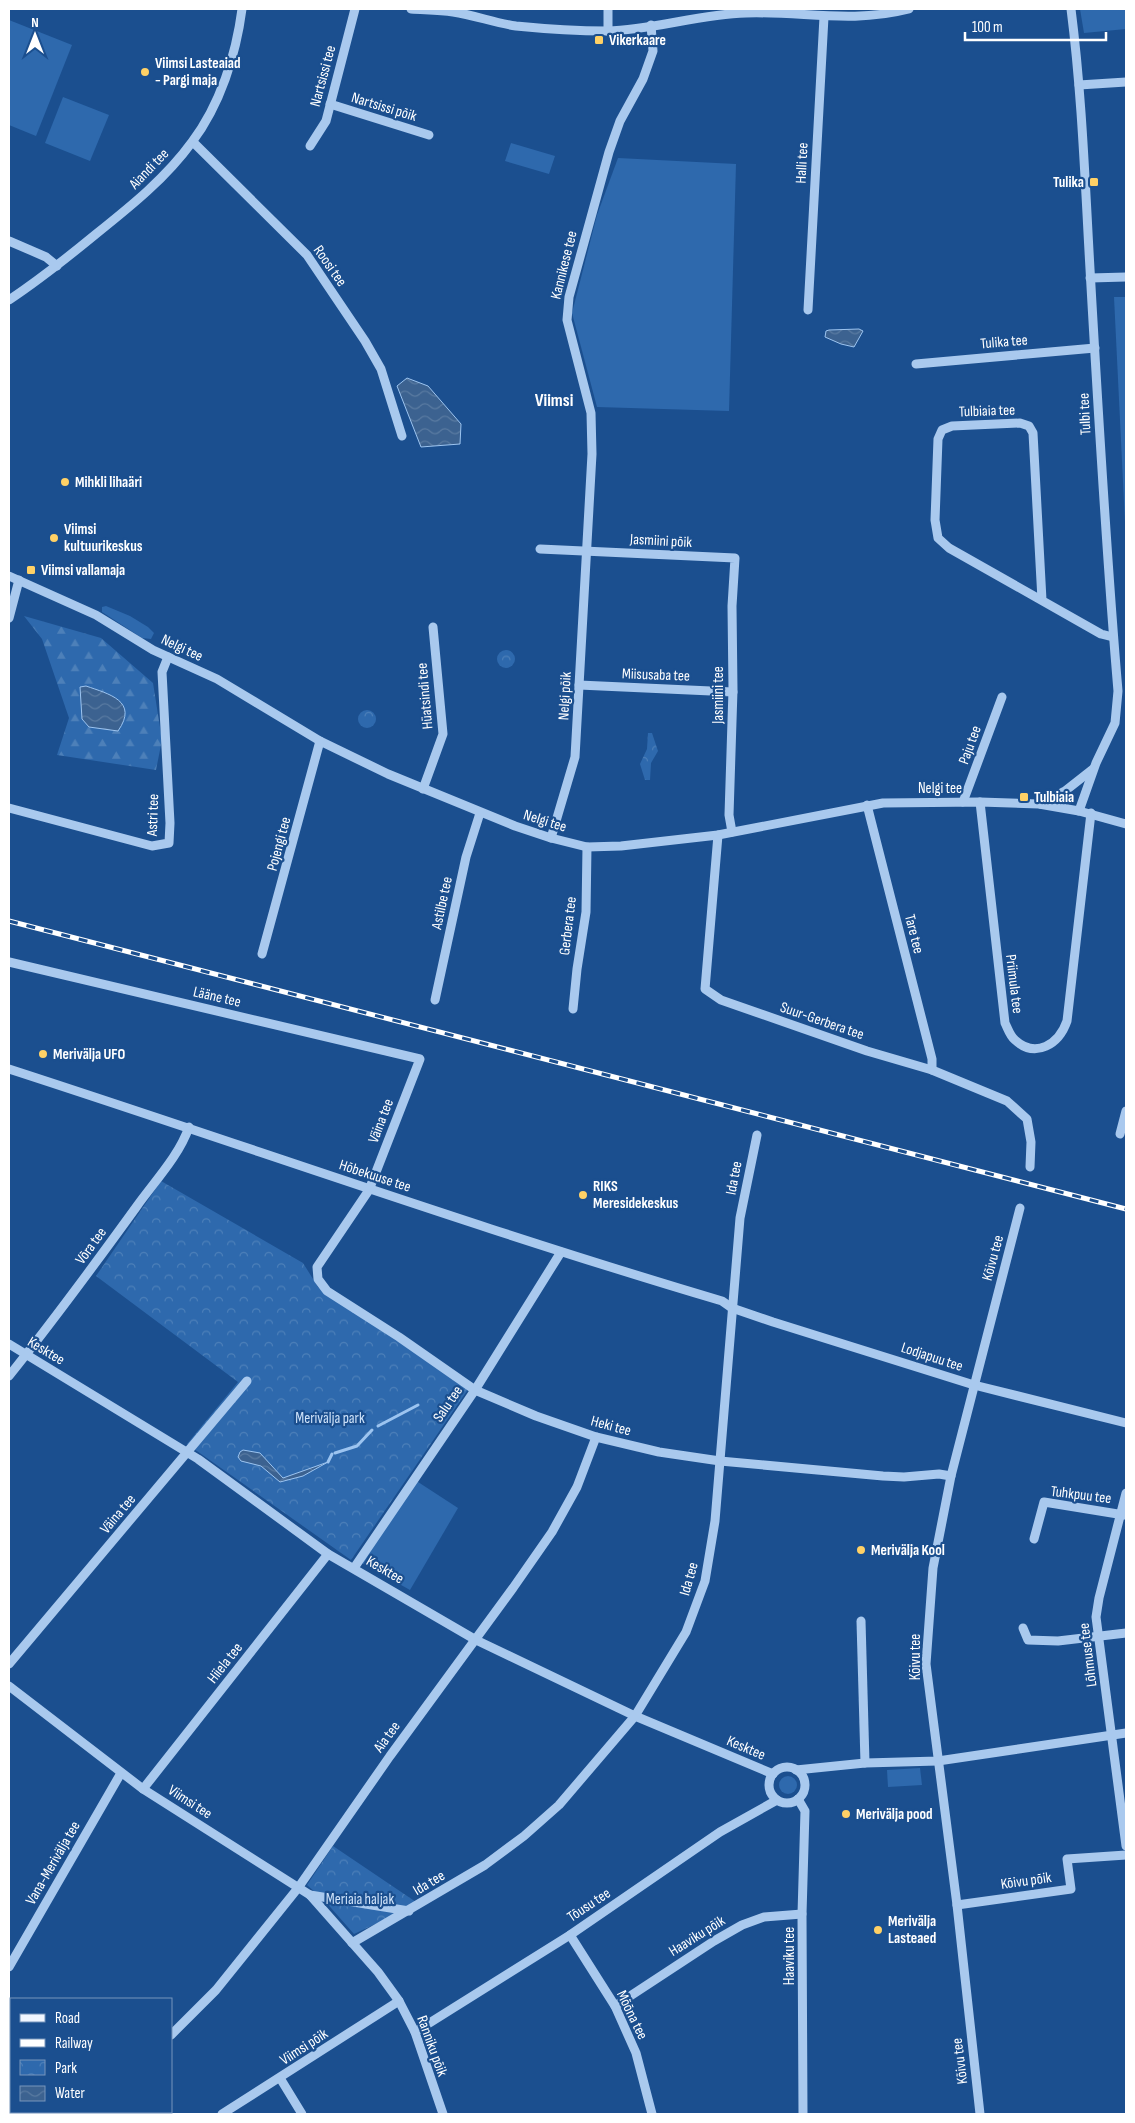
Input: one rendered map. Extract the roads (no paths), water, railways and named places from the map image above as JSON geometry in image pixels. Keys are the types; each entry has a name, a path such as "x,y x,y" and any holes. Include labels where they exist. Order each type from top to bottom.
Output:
{"street":[{"name":"Aiandi tee","path":"9,300 57,266 135,203 160,179 192,142 225,81 239,31 242,9"},
{"name":"Nartsissi tee","path":"310,146 326,121 355,9"},
{"path":"411,9 453,12 514,25 560,30 608,31 714,15 746,13 824,17 909,9"},
{"path":"608,9 608,31"},
{"name":"Tulbi tee","path":"1071,9 1079,84 1102,501 1113,637 1122,691 1115,723 1094,769 1079,810"},
{"name":"Halli tee","path":"808,310 824,17"},
{"name":"Kannikese tee","path":"585,551 592,454 591,413 567,320 568,297 609,152 620,121 643,79 653,51 651,25"},
{"path":"1079,84 1126,82"},
{"name":"Nartsissi põik","path":"330,104 429,135"},
{"name":"Roosi tee","path":"192,142 307,255 366,341 382,368 402,436"},
{"path":"9,241 46,257 57,266"},
{"path":"1090,278 1126,277"},
{"name":"Tulika tee","path":"916,364 1095,348"},
{"name":"Tulbiaia tee","path":"1042,600 1033,433 1029,426 1020,423 952,426 942,430 938,439 935,511 938,538 949,548 1101,634 1113,637"},
{"name":"Jasmiini põik","path":"540,549 735,558"},
{"name":"Nelgi põik","path":"551,838 575,757 585,551"},
{"name":"Jasmiini tee","path":"732,832 729,815 733,692 731,657 735,558"},
{"name":"Nelgi tee","path":"9,576 85,609 153,650 216,679 320,741 423,789 480,813 551,838 587,846 621,846 718,835 883,803 980,802 1039,804 1079,810 1126,824"},
{"path":"9,618 19,580"},
{"name":"Hüatsindi tee","path":"423,789 443,734 433,627"},
{"name":"Astri tee","path":"9,808 152,846 169,843 170,823 162,672 168,657"},
{"name":"Miisusaba tee","path":"579,685 733,692"},
{"name":"Paju tee","path":"963,802 1002,697"},
{"name":"Pojengi tee","path":"262,954 320,741"},
{"path":"1039,804 1066,791 1094,769"},
{"name":"Priimula tee","path":"980,802 1005,1023 1016,1041 1032,1048 1049,1045 1056,1040 1067,1022 1091,813"},
{"name":"Tare tee","path":"867,805 932,1059 932,1070"},
{"name":"Astilbe tee","path":"435,1000 466,857 480,813"},
{"name":"Suur-Gerbera tee","path":"718,835 706,989 721,1000 867,1051 932,1070 1007,1102 1027,1119 1031,1142 1030,1167"},
{"name":"Gerbera tee","path":"573,1009 586,912 587,846"},
{"name":"Lääne tee","path":"9,962 420,1059"},
{"name":"Väina tee","path":"317,1268 369,1190 420,1059"},
{"name":"Hõbekuuse tee","path":"9,1069 188,1127 369,1190 561,1252 722,1301 732,1308"},
{"path":"1120,1134 1126,1111"},
{"name":"Võra tee","path":"9,1376 156,1179 184,1139 188,1127"},
{"name":"Ida tee","path":"352,1943 485,1866 524,1836 559,1804 635,1716 686,1632 705,1581 715,1521 740,1218 757,1135"},
{"name":"Kõivu tee","path":"980,2114 957,1905 926,1664 933,1568 951,1476 1020,1208"},
{"name":"Salu tee","path":"354,1568 475,1390 561,1252"},
{"name":"Heki tee","path":"317,1268 318,1279 327,1291 399,1337 475,1390 536,1416 596,1437 659,1452 720,1461 883,1476 904,1477 939,1474 951,1476"},
{"name":"Lodjapuu tee","path":"732,1308 974,1385 1126,1423"},
{"name":"Kesktee","path":"9,1344 188,1453 328,1554 476,1640 635,1716 773,1774"},
{"name":"Väina tee","path":"9,1664 247,1381"},
{"name":"Aia tee","path":"172,2034 216,1990 298,1888 390,1756 476,1640 552,1532 577,1487 596,1437"},
{"name":"Lõhmuse tee","path":"1126,1493 1124,1515 1099,1598 1096,1617 1126,1846"},
{"name":"Tuhkpuu tee","path":"1034,1539 1044,1502 1124,1515"},
{"name":"Hiiela tee","path":"143,1789 328,1554"},
{"path":"861,1621 865,1763"},
{"path":"1023,1628 1028,1640 1058,1641 1126,1633"},
{"name":"Viimsi tee","path":"9,1686 143,1789 310,1895 352,1943"},
{"path":"796,1770 805,1784 802,1795 788,1803 777,1800 770,1792 769,1786 773,1774 780,1768 786,1767 796,1770 865,1763 938,1761 1126,1733"},
{"name":"Vana-Merivälja tee","path":"9,1967 121,1773"},
{"name":"Haaviku tee","path":"798,1799 805,1811 802,1914 803,2114"},
{"name":"Tõusu tee","path":"415,2032 570,1935 720,1832 777,1800"},
{"name":"Kõivu põik","path":"957,1905 1071,1889 1068,1860 1126,1855"},
{"name":"Ida tee","path":"310,1895 409,1911"},
{"name":"Haaviku põik","path":"615,2006 714,1941 742,1925 764,1917 802,1914"},
{"name":"Mõõna tee","path":"570,1935 615,2006 636,2053 652,2114"},
{"name":"Ranniku põik","path":"352,1943 378,1972 400,2001 415,2032 442,2114"},
{"name":"Viimsi põik","path":"222,2114 400,2001"},
{"path":"280,2078 302,2114"}],"water":[{"path":"859,329 863,331 854,347 825,337 826,331 829,330"},
{"path":"407,378 428,386 461,424 460,444 421,447 397,386"},
{"path":"86,686 112,696 123,706 125,712 124,721 118,731 89,727 82,719 80,687"},
{"path":"243,1450 260,1453 283,1478 328,1462 303,1476 280,1482 261,1466 241,1461 238,1457"}],"waterway":[{"path":"378,1426 418,1405"},
{"path":"335,1453 357,1446 372,1430"},
{"path":"328,1462 332,1454"}],"railway":[{"path":"9,921 1126,1209"}],"place":[{"name":"Vikerkaare","path":"599,40"},
{"name":"Viimsi Lasteaiad - Pargi maja","path":"145,72"},
{"name":"Tulika","path":"1094,182"},
{"name":"Mihkli lihaäri","path":"65,482"},
{"name":"Viimsi kultuurikeskus","path":"54,538"},
{"name":"Viimsi vallamaja","path":"31,570"},
{"name":"Tulbiaia","path":"1024,797"},
{"name":"Merivälja UFO","path":"43,1054"},
{"name":"RIKS Meresidekeskus","path":"583,1195"},
{"name":"Merivälja Kool","path":"861,1550"},
{"name":"Merivälja pood","path":"846,1814"},
{"name":"Merivälja Lasteaed","path":"878,1930"}],"district":[{"name":"Viimsi","path":"554,400"}],"park label":[{"name":"Merivälja park","path":"330,1418"},
{"name":"Meriaia haljak","path":"360,1899"}]}
